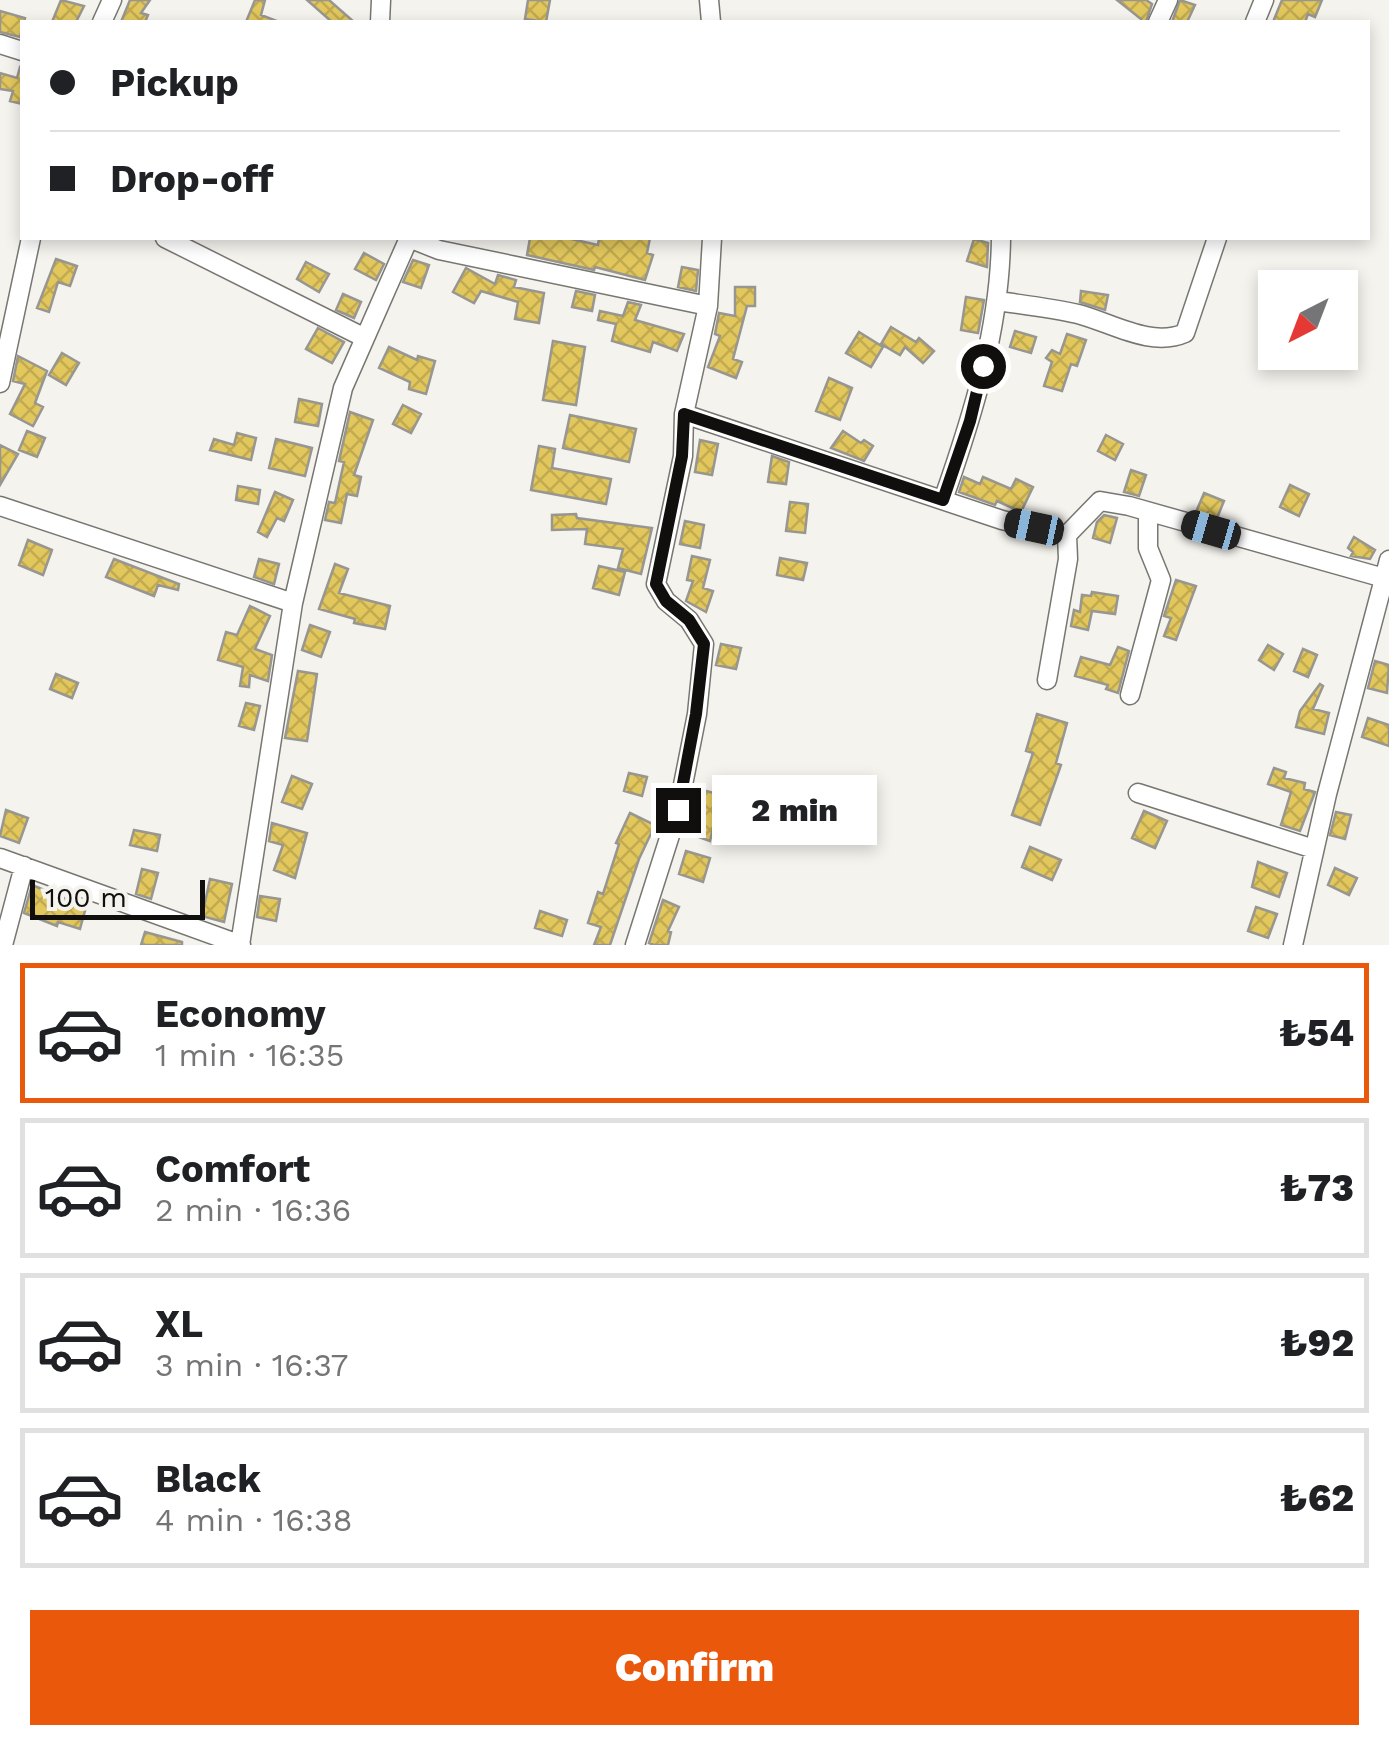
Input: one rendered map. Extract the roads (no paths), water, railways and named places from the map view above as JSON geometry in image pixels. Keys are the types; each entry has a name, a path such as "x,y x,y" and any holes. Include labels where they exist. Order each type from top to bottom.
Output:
{"street":[{"path":"0,382 30,240"},
{"path":"169,240 365,338"},
{"path":"0,858 240,945 292,603 343,388 408,240"},
{"path":"414,240 439,250 708,306"},
{"path":"635,945 678,810 704,644 689,620 666,601 656,584 682,456 684,414 708,306 712,240"},
{"path":"943,500 970,421 998,301 1001,240"},
{"path":"998,301 1079,314 1169,340 1186,334 1215,240"},
{"path":"684,414 1002,520 1067,534"},
{"path":"1046,680 1068,559 1067,534 1100,501 1386,569 1293,945"},
{"path":"0,506 292,603"},
{"path":"1130,695 1161,580 1148,548 1148,513"},
{"path":"1138,792 1314,849"},
{"path":"3,945 24,866"}]}
